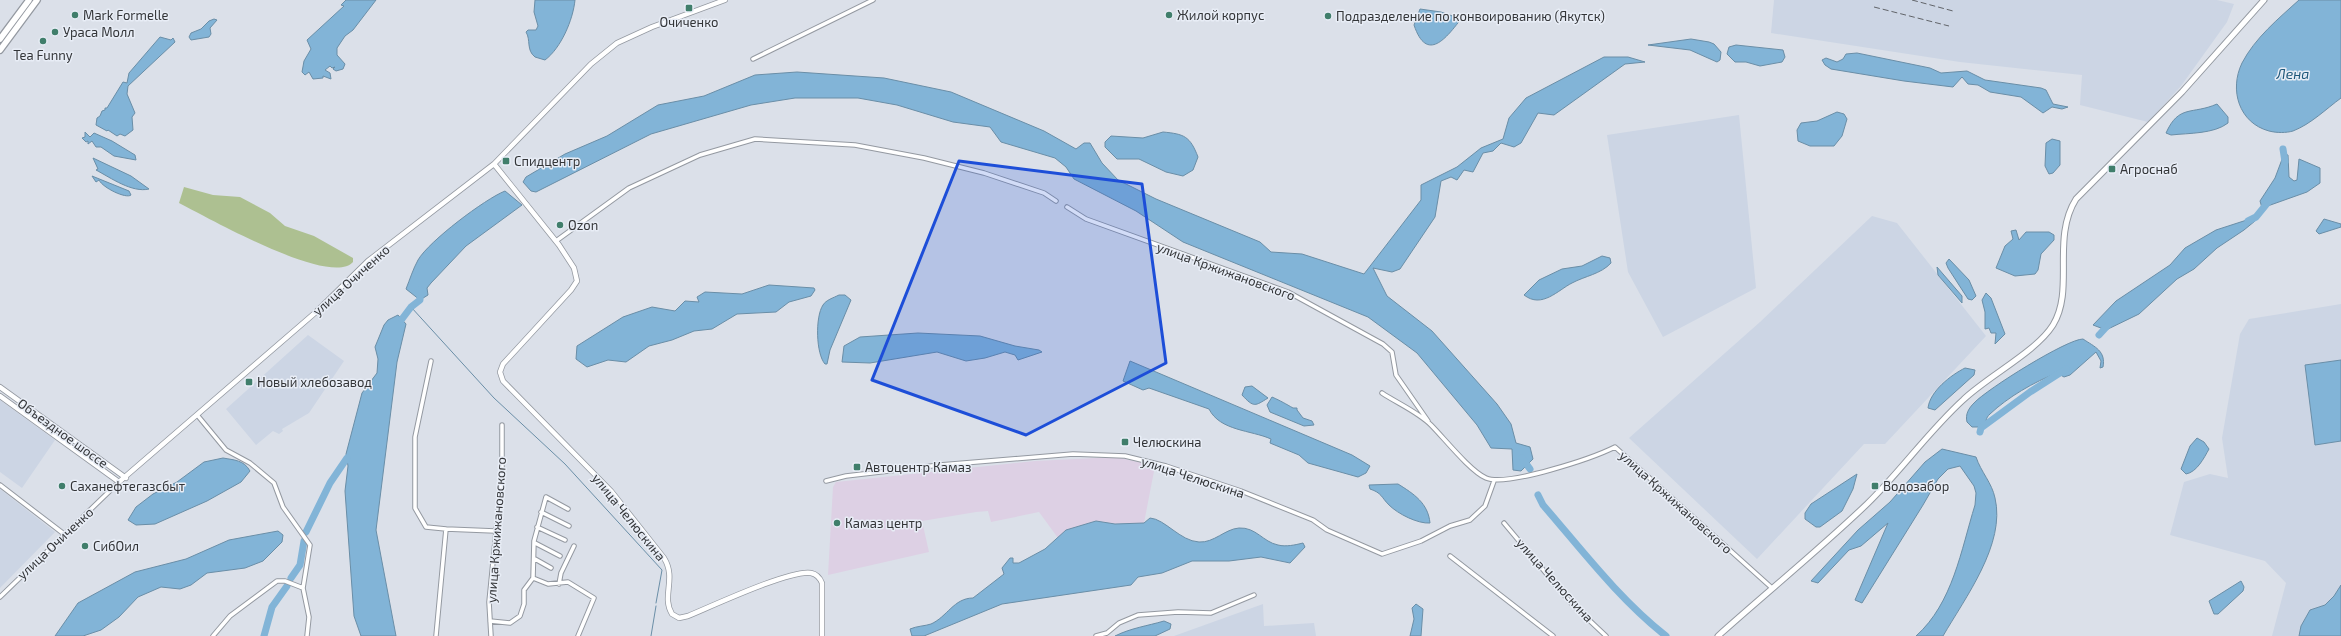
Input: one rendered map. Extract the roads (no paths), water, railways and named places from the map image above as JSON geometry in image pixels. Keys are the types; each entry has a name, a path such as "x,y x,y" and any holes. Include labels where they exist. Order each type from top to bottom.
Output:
{"main road":[{"path":"0,39 29,0"},
{"path":"0,50 37,0"},
{"path":"1718,636 1867,504 1961,401 2031,347 2051,327 2057,316 2061,298 2066,221 2076,199 2182,92 2264,0"}],"street":[{"name":"улица Очиченко","path":"0,597 64,534 120,482 198,416 316,312 368,261 494,164 591,64 617,44 652,27 725,0"},
{"path":"753,58 873,0"},
{"path":"494,164 556,241 629,188 700,155 755,140 855,145 924,158 984,172 1044,193 1056,201"},
{"name":"улица Кржижановского","path":"1067,207 1086,219 1288,292 1383,344 1392,352 1396,375 1429,424"},
{"name":"улица Челюскина","path":"556,241 574,268 577,281 571,290 503,364 500,372 503,381 611,491 664,558 670,570 668,602 672,614 679,618 688,616 779,579 811,573 818,577 822,583 822,636"},
{"path":"431,361 415,437 415,508 426,527 495,531"},
{"name":"Объездное шоссе","path":"0,387 126,478"},
{"name":"улица Кржижановского","path":"1382,393 1429,424 1480,474 1494,481 1547,470 1601,454 1615,446 1772,588"},
{"name":"Объездное шоссе","path":"0,396 120,482"},
{"path":"198,416 226,450 250,463 274,483 283,507 310,545 303,588 309,617 306,636"},
{"name":"улица Кржижановского","path":"491,636 489,602 502,471 502,425"},
{"name":"улица Челюскина","path":"826,481 846,476 948,464 1073,454 1125,456 1173,468 1241,491 1313,520 1327,530 1382,554 1421,541 1450,526 1470,520 1485,506 1494,481"},
{"path":"0,485 64,534"},
{"path":"490,621 510,622 520,616 524,604 524,590 533,578 537,527 546,497 568,509"},
{"path":"541,512 570,526"},
{"name":"улица Челюскина","path":"1504,523 1572,603 1606,636"},
{"path":"537,527 565,540"},
{"path":"436,636 446,529"},
{"path":"535,543 560,556"},
{"path":"559,584 561,573 574,546"},
{"path":"1450,556 1554,636"},
{"path":"535,559 551,568"},
{"path":"533,578 548,584 568,582 594,598 578,636"},
{"path":"213,636 230,616 277,581 285,581 303,588"},
{"path":"1096,636 1107,635 1119,623 1138,616 1178,612 1211,613 1254,595"}],"water":[{"path":"346,0 376,0 353,30 345,36 337,48 337,55 345,64 343,69 336,71 333,69 335,67 332,68 330,66 325,70 330,73 331,79 323,76 323,78 313,79 309,72 305,75 302,72 304,61 311,49 307,40 344,6 341,5"},
{"path":"535,0 575,0 569,25 561,41 551,55 545,60 535,57 532,54 526,32 528,30 536,30 538,26 534,12"},
{"name":"Лена","path":"2299,0 2341,0 2341,98 2300,128 2287,132 2269,131 2250,121 2239,104 2237,94 2238,73 2253,45"},
{"path":"1420,9 1441,12 1461,19 1450,33 1437,43 1431,45 1425,43 1419,37 1414,25"},
{"path":"214,19 217,20 210,28 211,34 209,37 191,40 189,37 191,33 201,29 209,21"},
{"path":"160,37 171,40 173,38 175,42 128,86 127,94 135,113 132,117 133,130 125,136 120,134 117,136 96,125 97,118 100,116 102,111 105,110 105,108 107,108 123,82 127,83 129,73"},
{"path":"1691,39 1714,44 1721,52 1720,60 1717,62 1690,50 1648,45"},
{"path":"1736,45 1783,50 1785,57 1782,62 1760,66 1746,62 1735,62 1727,54 1729,47"},
{"path":"1857,53 1930,68 1941,73 1967,71 1985,80 2041,88 2046,90 2053,104 2068,107 2062,109 2052,107 2043,113 2021,97 1990,92 1978,85 1968,84 1962,77 1953,87 1904,81 1831,69 1825,65 1822,60 1826,58 1837,62 1843,59 1846,54"},
{"path":"1604,57 1628,57 1645,62 1625,64 1554,115 1538,113 1521,143 1514,147 1501,143 1493,151 1483,153 1473,172 1464,170 1457,180 1451,177 1441,181 1435,217 1400,269 1392,272 1373,268 1387,296 1432,331 1497,404 1511,424 1516,443 1530,447 1533,459 1521,471 1513,470 1512,449 1491,448 1477,425 1417,353 1368,317 1183,242 1136,211 1074,179 1066,167 1055,158 1001,142 990,127 953,122 897,105 858,98 795,98 751,105 651,134 536,192 531,191 523,182 526,177 565,154 607,136 658,105 704,96 755,75 797,72 884,78 951,92 1044,131 1076,149 1084,143 1090,143 1102,163 1118,180 1156,199 1260,242 1271,252 1302,254 1364,274 1421,200 1421,185 1457,167 1481,148 1503,139 1509,118 1526,98"},
{"path":"2217,104 2228,117 2228,123 2222,127 2201,132 2171,135 2166,133 2171,124 2181,114"},
{"path":"1837,112 1844,114 1847,119 1842,136 1834,146 1810,146 1798,141 1797,130 1801,123 1817,121"},
{"path":"85,132 90,137 94,133 112,141 135,155 136,160 114,156 101,147 96,147 92,141 88,144 88,141 86,142 82,138 85,137"},
{"path":"1163,132 1181,135 1189,140 1198,157 1193,170 1183,176 1166,172 1139,159 1117,159 1105,147 1105,142 1111,136 1143,138"},
{"path":"2052,139 2060,141 2060,165 2053,173 2049,174 2045,166 2046,143"},
{"path":"2284,154 2288,155 2289,177 2294,181 2297,180 2299,159 2320,168 2320,183 2307,192 2262,208 2260,201 2275,178"},
{"path":"93,158 131,176 149,189 142,190 129,187 108,177 96,170 98,169"},
{"path":"92,176 129,191 131,195 128,196 115,192 99,180 96,182"},
{"path":"505,191 522,205 466,246 427,288 428,295 420,300 406,289 418,260 433,242 472,211 496,195"},
{"path":"2256,217 2255,221 2244,230 2217,248 2194,269 2177,279 2139,314 2106,330 2093,325 2116,301 2170,265 2185,248 2216,230"},
{"path":"2324,219 2341,224 2341,227 2319,234 2316,231"},
{"path":"2016,230 2019,240 2026,232 2049,232 2054,235 2054,240 2041,254 2038,270 2035,274 2015,276 1996,268 2005,246 2013,239 2011,231"},
{"path":"1602,256 1610,258 1611,263 1607,267 1572,283 1550,297 1537,300 1531,299 1524,295 1539,280 1562,269 1582,266"},
{"path":"1949,259 1969,280 1976,296 1972,300 1968,299 1948,268 1946,263"},
{"path":"1937,267 1962,296 1962,303 1938,275"},
{"path":"769,285 814,288 815,290 811,296 789,302 776,312 737,314 712,329 694,331 672,340 649,346 626,362 608,360 587,367 576,359 577,346 623,317 652,307 675,311 685,301 699,302 697,297 705,292 742,294"},
{"path":"1986,293 1991,298 2005,334 1995,344 1996,333 1991,333 1989,328 1985,329 1985,312 1982,300"},
{"path":"839,295 845,295 851,300 830,350 827,364 825,364 818,344 820,311 824,303"},
{"path":"398,315 406,324 397,362 376,530 396,636 361,636 354,616 345,491 348,466 346,454 362,393 377,373 378,359 375,347 384,325 388,320"},
{"path":"918,333 980,336 1042,352 1018,360 1015,355 1005,352 985,358 966,361 937,352 870,363 842,362 844,346 860,337"},
{"path":"2083,339 2099,350 2103,357 2103,367 2100,368 2101,361 2096,352 2070,375 2064,377 2057,373 2030,385 2013,396 1988,416 1982,427 1972,427 1967,422 1968,411 1974,403 1994,387 2061,347"},
{"path":"2341,360 2341,441 2315,445 2305,365"},
{"path":"1130,361 1352,455 1370,466 1366,473 1358,477 1308,463 1299,455 1270,443 1271,439 1228,426 1214,416 1209,409 1149,388 1143,390 1123,381"},
{"path":"1965,368 1975,370 1974,375 1935,410 1928,408 1933,396 1942,384"},
{"path":"1252,386 1268,398 1257,404 1252,404 1249,402 1242,395 1245,387"},
{"path":"1272,397 1293,408 1297,408 1303,418 1312,421 1314,425 1304,426 1270,412 1267,405"},
{"path":"2197,438 2204,442 2209,449 2197,468 2186,474 2181,469 2190,446"},
{"path":"1942,449 1976,457 1994,493 1997,516 1995,534 1989,552 1972,588 1943,636 1916,636 1929,623 1947,592 1960,558 1975,505 1976,493 1974,486 1960,466 1948,469 1938,479 1862,603 1855,600 1888,523 1861,546 1849,550 1818,583 1811,581 1858,530 1890,502 1925,462"},
{"path":"223,458 238,461 248,467 250,471 241,482 207,501 155,524 136,525 128,520 136,507 153,494 177,482 204,462"},
{"path":"1857,474 1853,489 1842,511 1820,527 1816,527 1805,519 1805,513 1811,504"},
{"path":"1398,484 1415,495 1426,510 1430,523 1420,522 1408,518 1398,512 1379,494 1370,489 1369,485"},
{"path":"1150,518 1156,519 1192,541 1204,542 1234,529 1245,528 1278,545 1284,546 1303,543 1305,547 1290,563 1261,557 1229,561 1192,561 1162,573 1138,577 1131,585 1002,604 924,636 912,636 910,629 937,621 956,604 966,599 973,598 1004,574 1002,568 1010,558 1013,558 1013,563 1019,563 1045,549 1066,530 1096,521 1115,524 1144,523"},
{"path":"278,531 283,535 282,542 263,561 245,568 207,573 191,585 180,589 161,587 138,597 119,617 101,630 83,636 55,636 78,603 135,572 186,559 229,540"},
{"path":"2241,581 2244,587 2243,591 2218,614 2214,614 2209,601"},
{"path":"2341,585 2341,636 2299,636 2301,626 2310,610 2325,605 2334,596"},
{"path":"1416,604 1423,609 1421,636 1410,636 1414,619 1412,608"},
{"path":"1164,621 1171,624 1170,629 1155,636 1115,636 1133,629"}],"waterway":[{"path":"2283,149 2285,162"},
{"path":"2248,221 2256,217 2269,201"},
{"path":"402,319 411,307 420,300 420,290"},
{"path":"411,307 494,398 565,464 662,570 656,603"},
{"path":"2099,335 2110,323"},
{"path":"1980,432 1981,428 2030,392 2066,369"},
{"path":"306,532 330,483 347,458"},
{"path":"1522,458 1530,469"},
{"path":"1538,495 1543,505 1602,574 1632,606 1666,636"},
{"path":"291,578 300,565 304,541"},
{"path":"264,636 272,607 287,586"},
{"path":"651,636 656,606"}],"railway":[{"path":"1912,0 1953,11"},
{"path":"1874,7 1949,26"}],"place":[{"name":"Очиченко","path":"689,8"},
{"name":"Mark Formelle","path":"75,15"},
{"name":"Жилой корпус","path":"1169,15"},
{"name":"Подразделение по конвоированию (Якутск)","path":"1328,16"},
{"name":"Ураса Молл","path":"55,32"},
{"name":"Tea Funny","path":"43,41"},
{"name":"Спидцентр","path":"506,161"},
{"name":"Агроснаб","path":"2112,169"},
{"name":"Ozon","path":"560,225"},
{"name":"Новый хлебозавод","path":"249,382"},
{"name":"Челюскина","path":"1125,442"},
{"name":"Автоцентр Камаз","path":"857,467"},
{"name":"Саханефтегазсбыт","path":"62,486"},
{"name":"Водозабор","path":"1875,486"},
{"name":"Камаз центр","path":"837,523"},
{"name":"СибОил","path":"85,546"}]}
